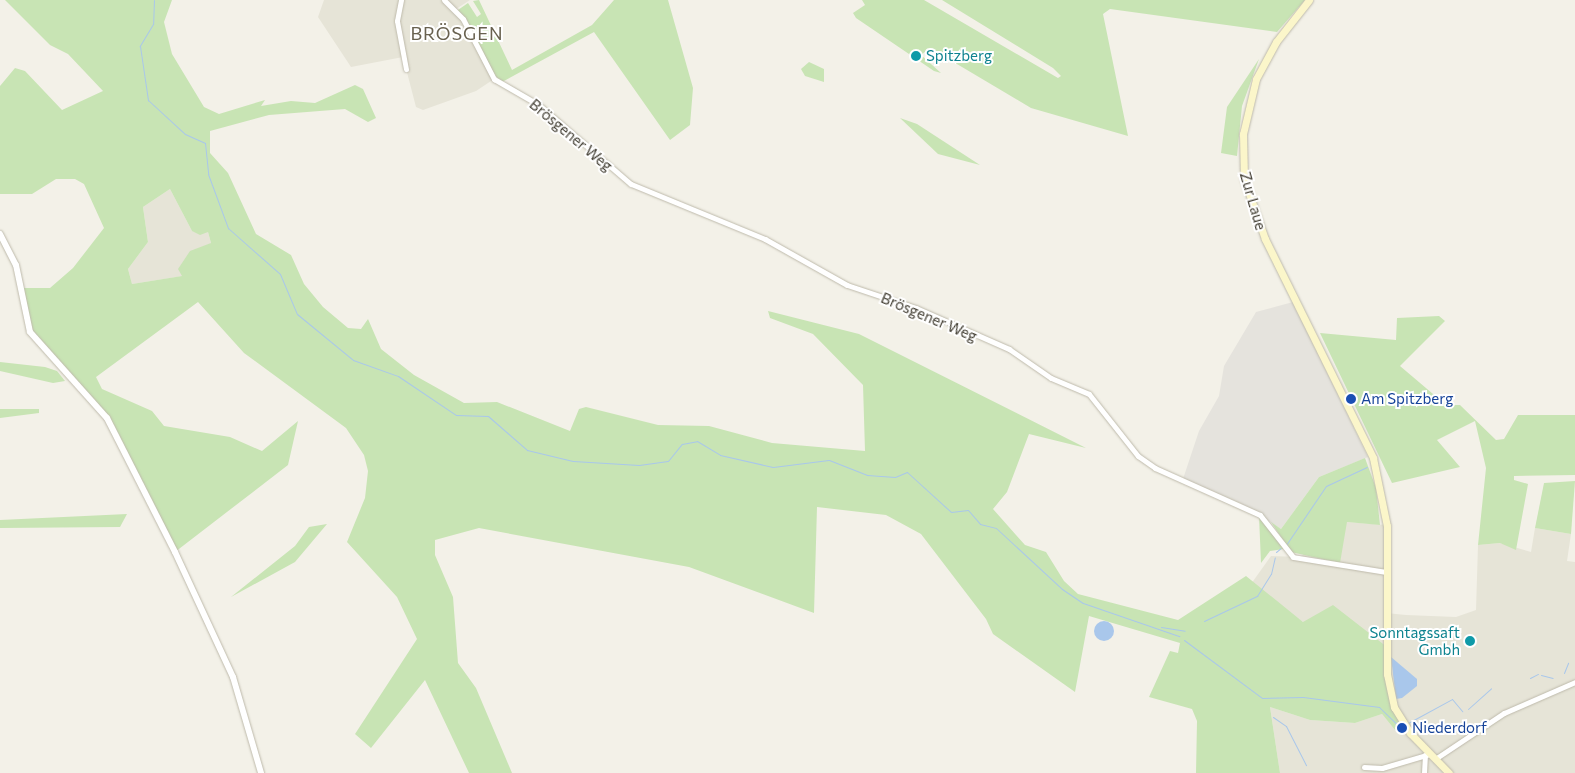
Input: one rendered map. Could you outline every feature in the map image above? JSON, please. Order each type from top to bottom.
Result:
[{"type":"main road","name":"Zur Laue","points":[[1309,0],[1276,42],[1256,79],[1246,110],[1242,159],[1253,212],[1373,458],[1385,504],[1387,674],[1394,707],[1410,733],[1430,756],[1449,773]]},
{"type":"street","points":[[401,0],[397,21],[406,69]]},
{"type":"street","name":"Brösgener Weg","points":[[444,0],[455,9],[494,79],[539,105],[631,184],[765,239],[847,284],[916,308],[1009,350],[1051,378],[1090,394],[1138,456],[1155,468],[1260,515],[1293,556],[1387,572]]},
{"type":"street","points":[[0,234],[16,265],[30,332],[106,418],[175,552],[233,677],[261,773]]},
{"type":"street","points":[[1364,767],[1382,770],[1430,756],[1504,713],[1575,682]]},
{"type":"street","points":[[1424,773],[1430,756]]},
{"type":"shaded area","points":[[324,0],[470,0],[456,9],[494,79],[476,91],[423,110],[416,107],[403,57],[351,67],[318,17]]},
{"type":"shaded area","points":[[170,189],[192,231],[208,232],[211,243],[183,276],[132,284],[128,269],[148,242],[143,207]]},
{"type":"shaded area","points":[[1293,302],[1368,457],[1319,477],[1281,529],[1240,503],[1183,479],[1199,431],[1219,396],[1224,366],[1256,312]]},
{"type":"shaded area","points":[[1347,522],[1385,525],[1386,613],[1406,615],[1456,617],[1476,610],[1478,545],[1500,543],[1531,552],[1535,528],[1571,534],[1567,561],[1575,562],[1575,773],[1280,773],[1270,707],[1310,720],[1355,723],[1382,714],[1395,730],[1406,727],[1303,622],[1251,584],[1271,556],[1300,557]]},
{"type":"green space","points":[[5,0],[172,0],[164,22],[172,54],[204,107],[219,114],[265,100],[261,106],[291,101],[315,103],[355,85],[363,89],[376,118],[368,122],[345,109],[269,115],[210,131],[210,153],[228,173],[256,234],[291,255],[304,284],[323,307],[348,328],[361,329],[368,319],[381,349],[414,375],[464,403],[497,402],[570,431],[579,409],[586,407],[658,425],[709,426],[772,443],[865,451],[863,385],[813,334],[770,318],[768,311],[859,334],[1086,448],[1029,434],[1007,492],[993,509],[1025,545],[1046,552],[1064,581],[1078,594],[1178,620],[1246,576],[1303,622],[1333,605],[1387,647],[1387,674],[1403,728],[1395,730],[1382,714],[1355,723],[1310,720],[1270,707],[1280,773],[1196,773],[1197,721],[1192,709],[1149,697],[1170,651],[1178,653],[1180,643],[1089,616],[1075,692],[993,634],[986,619],[921,534],[886,515],[817,507],[814,613],[689,567],[479,528],[435,540],[435,555],[453,597],[458,663],[476,688],[512,773],[469,773],[425,680],[371,748],[355,734],[417,639],[397,597],[347,542],[365,498],[368,471],[364,455],[346,428],[244,353],[198,302],[96,377],[102,389],[152,411],[164,426],[230,437],[262,451],[298,421],[288,465],[175,552],[107,418],[30,332],[21,288],[50,288],[73,268],[104,228],[84,184],[75,179],[56,179],[32,194],[0,194],[0,86],[15,68],[25,71],[62,110],[103,91],[68,54],[50,45]],"holes":[[[170,189],[192,231],[200,235],[208,232],[211,243],[190,251],[178,269],[182,276],[132,284],[128,269],[148,242],[143,207]]]},
{"type":"green space","points":[[479,0],[512,70],[592,25],[614,0],[668,0],[693,88],[690,125],[670,140],[594,32],[502,82],[493,74],[458,10],[468,3],[477,17],[481,14],[473,1]]},
{"type":"green space","points":[[862,0],[924,0],[1058,78],[1061,76],[1053,68],[942,0],[1305,0],[1277,32],[1110,9],[1103,14],[1128,136],[1031,108],[930,48],[921,55],[941,73],[934,71],[856,18],[853,13],[865,5]]},
{"type":"green space","points":[[1259,59],[1242,106],[1237,156],[1221,153],[1227,107]]},
{"type":"green space","points":[[809,62],[824,69],[824,82],[805,76],[801,69]]},
{"type":"green space","points":[[900,118],[917,124],[980,165],[938,154]]},
{"type":"green space","points":[[1439,316],[1445,321],[1400,366],[1446,405],[1460,405],[1496,440],[1504,439],[1518,415],[1575,415],[1575,475],[1514,476],[1514,480],[1528,484],[1516,550],[1500,543],[1478,545],[1486,468],[1475,421],[1437,440],[1460,467],[1392,483],[1320,333],[1396,340],[1397,318]]},
{"type":"green space","points":[[0,362],[45,367],[57,371],[65,381],[53,383],[0,371]]},
{"type":"green space","points":[[0,409],[39,409],[39,413],[0,418]]},
{"type":"green space","points":[[1365,458],[1376,488],[1380,525],[1347,522],[1340,563],[1291,552],[1271,522],[1281,529],[1319,477]]},
{"type":"green space","points":[[1575,481],[1571,534],[1535,528],[1544,483]]},
{"type":"green space","points":[[127,514],[120,527],[0,528],[0,520]]},
{"type":"green space","points":[[1259,516],[1284,549],[1270,551],[1261,563]]},
{"type":"green space","points":[[327,524],[295,562],[231,597],[295,546],[309,527]]},
{"type":"water","points":[[1104,621],[1111,624],[1114,631],[1111,638],[1104,641],[1097,638],[1094,631],[1097,624]]},
{"type":"water","points":[[1391,657],[1417,679],[1417,686],[1402,698],[1396,699]]},
{"type":"waterway","points":[[154,0],[153,24],[140,46],[148,100],[185,134],[205,143],[208,174],[228,228],[280,274],[297,314],[353,360],[398,376],[456,415],[488,416],[527,450],[573,461],[639,465],[668,461],[682,444],[697,441],[720,455],[773,467],[829,460],[867,475],[895,477],[907,472],[951,512],[968,510],[980,524],[996,528],[1062,589],[1083,603],[1179,636]]},
{"type":"waterway","points":[[1286,545],[1326,486],[1367,467]]},
{"type":"waterway","points":[[1276,552],[1281,548]]},
{"type":"waterway","points":[[1204,621],[1257,596],[1271,574],[1275,557]]},
{"type":"waterway","points":[[1161,627],[1185,631]]},
{"type":"waterway","points":[[1184,640],[1262,698],[1303,697],[1379,707],[1399,726]]},
{"type":"waterway","points":[[1564,673],[1568,663]]},
{"type":"waterway","points":[[1530,678],[1538,674]]},
{"type":"waterway","points":[[1541,675],[1553,678]]},
{"type":"waterway","points":[[1468,709],[1491,688]]},
{"type":"waterway","points":[[1408,723],[1452,699],[1462,711]]},
{"type":"waterway","points":[[1273,717],[1286,726],[1306,765]]},
{"type":"place","name":"Spitzberg","points":[[916,56]]},
{"type":"place","name":"Am Spitzberg","points":[[1351,399]]},
{"type":"place","name":"Sonntagssaft Gmbh","points":[[1470,641]]},
{"type":"place","name":"Niederdorf","points":[[1402,728]]},
{"type":"district","name":"BRÖSGEN","points":[[457,33]]}]
